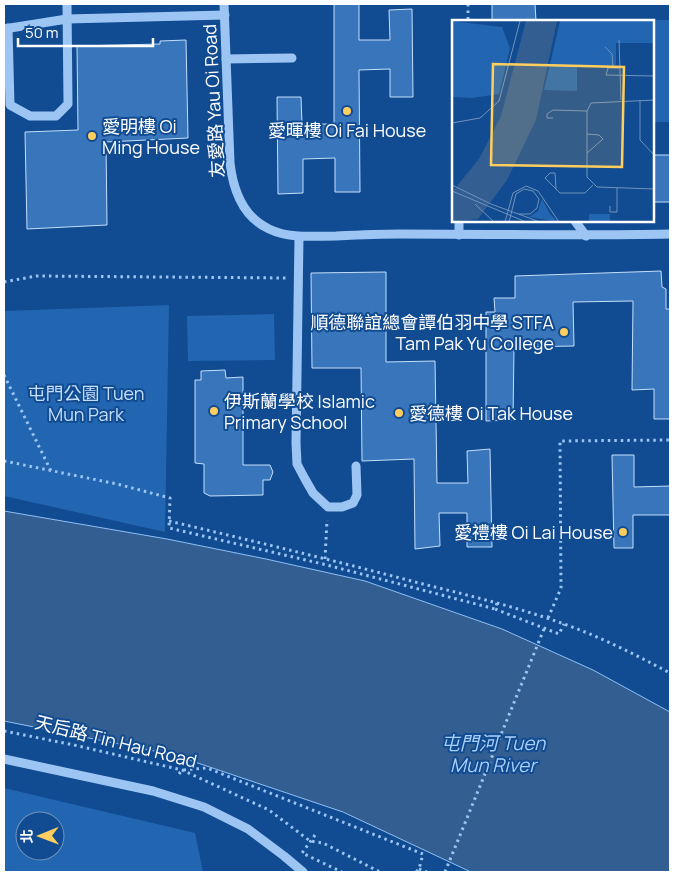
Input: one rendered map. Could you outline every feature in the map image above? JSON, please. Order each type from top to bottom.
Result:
[{"type":"street","points":[[67,4],[67,18],[68,104],[56,116],[30,116],[10,105],[6,71],[6,29],[67,18],[225,16]]},
{"type":"street","name":"友愛路 Yau Oi Road","points":[[224,4],[230,163],[236,194],[249,214],[266,228],[282,234],[299,237],[670,234]]},
{"type":"street","points":[[226,59],[292,58]]},
{"type":"street","points":[[459,222],[459,235]]},
{"type":"street","points":[[577,222],[586,236]]},
{"type":"street","points":[[299,237],[297,464],[314,493],[328,507],[353,503],[357,495],[356,466]]},
{"type":"street","points":[[4,759],[153,791],[204,807],[254,834],[302,872]]},
{"type":"path","points":[[468,4],[468,20]]},
{"type":"path","points":[[4,282],[36,276],[298,278]]},
{"type":"path","points":[[4,375],[51,471]]},
{"type":"path","points":[[548,618],[561,588],[560,441],[670,440]]},
{"type":"path","points":[[4,461],[117,484],[170,498],[169,528],[323,564],[495,609],[543,631],[559,634],[564,624]]},
{"type":"path","points":[[323,564],[328,507]]},
{"type":"path","points":[[169,521],[325,558],[495,602],[548,618],[624,650],[670,673]]},
{"type":"path","points":[[495,602],[495,609]]},
{"type":"path","points":[[445,872],[543,631]]},
{"type":"path","name":"天后路 Tin Hau Road","points":[[4,730],[74,744],[182,770],[269,810],[310,841],[323,843],[380,872]]},
{"type":"path","points":[[179,774],[182,770],[207,768],[423,854],[418,871],[425,872]]},
{"type":"path","points":[[315,835],[302,853],[342,872]]},
{"type":"green space","points":[[654,20],[670,20],[670,122],[654,122]]},
{"type":"green space","name":"屯門公園 Tuen Mun Park","points":[[169,305],[165,532],[4,496],[4,311]]},
{"type":"green space","points":[[274,314],[275,360],[188,361],[187,316]]},
{"type":"green space","points":[[4,788],[195,833],[203,872],[4,872]]},
{"type":"water","name":"屯門河 Tuen Mun River","points":[[4,511],[167,539],[365,581],[502,629],[593,670],[670,712],[670,872],[471,872],[343,812],[174,755],[4,721]]},
{"type":"building","name":"愛暉樓 Oi Fai House","points":[[334,4],[359,4],[359,40],[390,40],[389,10],[412,9],[413,97],[390,97],[390,69],[359,70],[360,192],[335,192],[335,158],[303,159],[303,193],[278,194],[277,97],[301,97],[302,124],[334,124]]},
{"type":"building","points":[[492,4],[535,4],[536,20],[492,20]]},
{"type":"building","name":"愛明樓 Oi Ming House","points":[[186,40],[188,138],[106,142],[107,225],[27,229],[25,132],[78,130],[77,46],[160,44],[160,41]]},
{"type":"building","points":[[654,155],[670,155],[670,202],[654,202]]},
{"type":"building","name":"順德聯誼總會譚伯羽中學 STFA Tam Pak Yu College","points":[[661,271],[662,287],[666,289],[666,309],[670,309],[670,419],[654,419],[654,389],[632,390],[633,301],[573,302],[574,346],[514,347],[513,420],[486,421],[486,312],[495,312],[494,298],[515,298],[515,276]]},
{"type":"building","name":"愛德樓 Oi Tak House","points":[[386,272],[386,362],[435,361],[437,483],[468,483],[467,451],[490,449],[492,547],[467,547],[467,513],[439,513],[440,546],[415,549],[414,459],[362,461],[361,368],[312,368],[311,273]]},
{"type":"building","points":[[225,370],[226,378],[243,377],[243,465],[270,465],[273,472],[270,480],[263,480],[263,495],[210,496],[204,493],[204,464],[195,463],[195,380],[201,380],[201,371]]},
{"type":"building","name":"愛禮樓 Oi Lai House","points":[[612,455],[634,455],[634,487],[670,486],[670,515],[633,515],[633,548],[614,548]]},
{"type":"place","name":"愛暉樓 Oi Fai House","points":[[347,111]]},
{"type":"place","name":"愛明樓 Oi Ming House","points":[[92,136]]},
{"type":"place","name":"順德聯誼總會譚伯羽中學 STFA Tam Pak Yu College","points":[[564,332]]},
{"type":"place","name":"伊斯蘭學校 Islamic Primary School","points":[[214,411]]},
{"type":"place","name":"愛德樓 Oi Tak House","points":[[399,413]]},
{"type":"place","name":"愛禮樓 Oi Lai House","points":[[623,532]]}]
